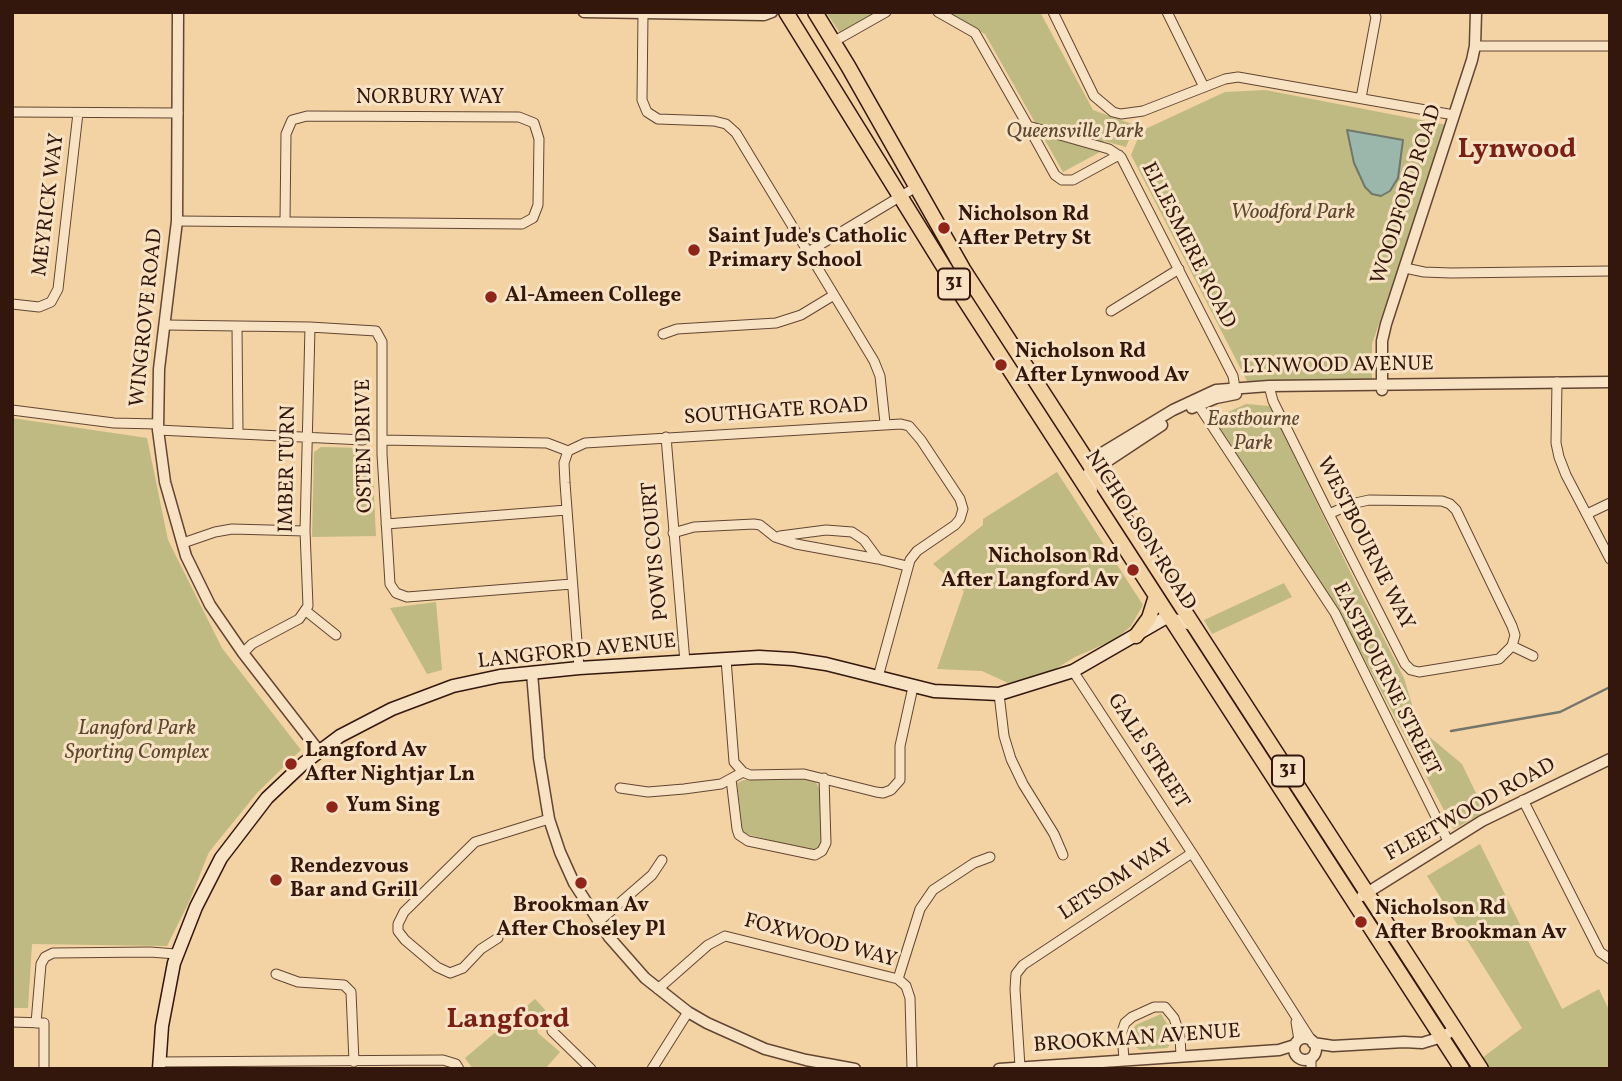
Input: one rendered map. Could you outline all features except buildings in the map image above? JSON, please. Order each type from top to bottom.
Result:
[{"type":"main road","name":"NICHOLSON ROAD","points":[[786,12],[900,196],[1171,619],[1360,897],[1446,1029],[1480,1069]]},
{"type":"main road","name":"NICHOLSON ROAD","points":[[815,12],[963,269],[1192,624],[1360,897]]},
{"type":"main road","points":[[1173,594],[1174,613],[1171,619],[1192,624]]},
{"type":"main road","points":[[1136,636],[1149,618],[1156,596]]},
{"type":"main road","name":"LANGFORD AVENUE","points":[[159,1065],[162,1026],[175,959],[196,907],[221,858],[288,776],[319,751],[378,715],[438,691],[500,676],[726,659],[793,659],[913,687],[958,694],[1025,692],[1040,689],[1075,673],[1163,628],[1170,624],[1171,619],[1165,618],[1075,673]]},
{"type":"main road","name":"NICHOLSON ROAD","points":[[1446,1029],[1462,1069]]},
{"type":"street","name":"WINGROVE ROAD","points":[[178,12],[177,221],[159,369],[158,427],[165,482],[186,556],[210,605],[243,653],[319,751]]},
{"type":"street","points":[[584,12],[772,12]]},
{"type":"street","points":[[833,42],[886,12]]},
{"type":"street","name":"ELLESMERE ROAD","points":[[938,12],[975,33],[1055,175],[1062,180],[1073,180],[1119,155]]},
{"type":"street","points":[[1053,12],[1094,96],[1113,112],[1121,114],[1143,111],[1225,79],[1238,77],[1454,115]]},
{"type":"street","points":[[1167,12],[1204,87]]},
{"type":"street","points":[[1361,98],[1376,17],[1374,12]]},
{"type":"street","name":"WOODFORD ROAD","points":[[1382,388],[1382,341],[1475,46],[1475,12]]},
{"type":"street","points":[[643,13],[642,100],[647,112],[658,119],[714,121],[726,124],[736,133],[874,361],[880,376],[885,423]]},
{"type":"street","points":[[1475,46],[1610,46]]},
{"type":"street","name":"MEYRICK WAY","points":[[12,112],[178,113]]},
{"type":"street","name":"MEYRICK WAY","points":[[12,304],[39,307],[51,302],[58,289],[78,113]]},
{"type":"street","name":"NORBURY WAY","points":[[177,221],[522,223],[533,218],[538,205],[539,139],[534,123],[519,117],[307,116],[292,120],[286,134],[285,221]]},
{"type":"street","name":"ELLESMERE ROAD","points":[[1028,126],[1110,149],[1127,164],[1233,376],[1235,391]]},
{"type":"street","points":[[808,252],[916,187]]},
{"type":"street","points":[[1405,268],[1451,273],[1610,271]]},
{"type":"street","points":[[1111,311],[1179,269]]},
{"type":"street","points":[[663,334],[677,329],[776,323],[801,315],[834,295]]},
{"type":"street","name":"OSTEN DRIVE","points":[[166,325],[310,327],[376,331],[382,342],[382,440],[390,584],[396,593],[407,597],[572,584]]},
{"type":"street","points":[[237,326],[239,433]]},
{"type":"street","name":"IMBER TURN","points":[[306,611],[305,531],[310,327]]},
{"type":"street","name":"LYNWOOD AVENUE","points":[[1091,467],[1097,456],[1216,390],[1610,382]]},
{"type":"street","points":[[1557,385],[1556,443],[1559,457],[1610,559]]},
{"type":"street","name":"LYNWOOD AVENUE","points":[[1557,385],[1610,388]]},
{"type":"street","name":"WESTBOURNE WAY","points":[[1270,389],[1329,514],[1405,664],[1411,670],[1419,672],[1499,659],[1512,646]]},
{"type":"street","name":"EASTBOURNE STREET","points":[[1196,401],[1335,613],[1448,841]]},
{"type":"street","points":[[12,410],[158,427],[363,440]]},
{"type":"street","name":"SOUTHGATE ROAD","points":[[568,451],[585,443],[666,437],[885,423],[909,426],[960,499],[963,509],[955,525],[917,551],[907,566]]},
{"type":"street","name":"POWIS COURT","points":[[666,437],[685,662]]},
{"type":"street","points":[[382,440],[547,443],[568,451],[564,463],[579,668]]},
{"type":"street","points":[[1071,464],[1091,467],[1088,474],[1096,502]]},
{"type":"street","points":[[1329,514],[1351,504],[1369,500],[1442,501],[1450,504],[1456,510],[1512,626],[1515,635],[1512,646],[1533,656]]},
{"type":"street","points":[[1587,514],[1610,503]]},
{"type":"street","points":[[386,524],[567,510]]},
{"type":"street","points":[[673,533],[694,527],[754,524],[760,525],[775,537],[796,544],[907,566],[878,677]]},
{"type":"street","points":[[183,543],[232,529],[305,531]]},
{"type":"street","points":[[775,537],[826,530],[852,532],[864,540],[878,559]]},
{"type":"street","points":[[243,653],[252,644],[299,619],[306,611],[336,635]]},
{"type":"street","points":[[726,659],[734,762],[750,775],[804,774],[883,793],[897,786],[901,774],[900,746],[913,687]]},
{"type":"street","points":[[532,673],[539,758],[549,819],[574,883],[618,949],[659,989],[688,1012],[723,1032],[765,1049],[855,1069]]},
{"type":"street","name":"GALE STREET","points":[[1075,673],[1192,853]]},
{"type":"street","points":[[1004,693],[1004,736],[1011,759],[1063,855]]},
{"type":"street","name":"FLEETWOOD ROAD","points":[[1360,897],[1448,841],[1523,800],[1610,759]]},
{"type":"street","points":[[620,788],[648,792],[721,784],[743,772]]},
{"type":"street","points":[[732,779],[737,829],[740,835],[748,841],[815,855],[822,851],[826,843],[824,778]]},
{"type":"street","points":[[1523,800],[1600,952],[1610,959]]},
{"type":"street","points":[[498,938],[481,949],[463,968],[450,973],[437,967],[405,940],[398,931],[398,924],[404,912],[475,842],[549,819]]},
{"type":"street","name":"LETSOM WAY","points":[[1020,1068],[1015,989],[1016,974],[1023,965],[1192,853],[1296,1016],[1306,1053]]},
{"type":"street","points":[[898,979],[920,909],[933,890],[974,863],[990,857]]},
{"type":"street","points":[[598,922],[652,875],[662,860]]},
{"type":"street","name":"FOXWOOD WAY","points":[[659,989],[708,946],[725,936],[898,979],[906,986],[910,998],[912,1069]]},
{"type":"street","points":[[36,1023],[41,964],[53,953],[142,952],[175,959]]},
{"type":"street","points":[[276,974],[298,982],[344,985],[351,992],[354,1062]]},
{"type":"street","points":[[1124,1060],[1122,1032],[1125,1023],[1154,1007],[1165,1007],[1174,1018],[1180,1036],[1181,1056]]},
{"type":"street","points":[[652,1069],[688,1012]]},
{"type":"street","points":[[12,1022],[44,1023],[44,1069]]},
{"type":"street","name":"BROOKMAN AVENUE","points":[[999,1069],[1279,1050],[1306,1053],[1333,1046],[1422,1043],[1446,1029]]},
{"type":"street","points":[[552,1031],[591,1069]]},
{"type":"street","points":[[159,1065],[274,1066],[443,1060],[456,1064],[459,1069]]},
{"type":"green space","points":[[826,12],[881,12],[840,33]]},
{"type":"green space","name":"Queensville Park","points":[[945,12],[1040,12],[1093,110],[1135,125],[1126,147],[1104,141],[1100,152],[1063,172],[985,34]]},
{"type":"green space","name":"Woodford Park","points":[[1265,90],[1447,125],[1372,344],[1372,382],[1248,383],[1131,155],[1141,131],[1225,92]]},
{"type":"green space","name":"Eastbourne Park","points":[[1246,404],[1270,406],[1404,678],[1419,728],[1462,764],[1485,812],[1454,829],[1358,647],[1322,587],[1210,420]]},
{"type":"green space","name":"Langford Park Sporting Complex","points":[[12,418],[147,438],[168,540],[222,648],[301,750],[257,793],[209,852],[189,902],[167,946],[32,944],[28,1008],[12,1008]]},
{"type":"green space","points":[[321,447],[365,448],[372,455],[376,536],[312,537],[314,452]]},
{"type":"green space","points":[[1057,472],[1143,605],[1131,626],[1116,639],[1075,657],[1050,672],[1008,683],[982,671],[937,669],[964,591],[933,564],[983,525],[983,519]]},
{"type":"green space","points":[[1284,583],[1292,597],[1212,634],[1204,620]]},
{"type":"green space","points":[[436,602],[442,670],[427,674],[390,608]]},
{"type":"green space","points":[[800,778],[815,781],[820,790],[823,845],[817,853],[743,833],[737,783],[744,780]]},
{"type":"green space","points":[[1480,844],[1562,1009],[1599,989],[1610,1012],[1610,1069],[1489,1069],[1482,1058],[1522,1028],[1427,876]]},
{"type":"green space","points":[[535,999],[547,1012],[535,1022],[538,1033],[560,1052],[545,1069],[473,1069],[465,1058]]},
{"type":"green space","points":[[1161,1014],[1169,1027],[1172,1043],[1167,1048],[1140,1050],[1132,1044],[1131,1031],[1136,1025]]},
{"type":"shaded area","points":[[1347,130],[1403,140],[1398,178],[1390,191],[1381,196],[1372,194],[1365,187],[1354,163]]},
{"type":"waterway","points":[[1451,731],[1560,712],[1610,687]]},
{"type":"place","name":"Nicholson Rd After Petry St","points":[[944,228]]},
{"type":"place","name":"Saint Jude's Catholic Primary School","points":[[694,250]]},
{"type":"place","name":"Al-Ameen College","points":[[491,297]]},
{"type":"place","name":"Nicholson Rd After Lynwood Av","points":[[1001,365]]},
{"type":"place","name":"Nicholson Rd After Langford Av","points":[[1133,570]]},
{"type":"place","name":"Langford Av After Nightjar Ln","points":[[291,764]]},
{"type":"place","name":"Yum Sing","points":[[332,807]]},
{"type":"place","name":"Rendezvous Bar and Grill","points":[[276,880]]},
{"type":"place","name":"Brookman Av After Choseley Pl","points":[[581,883]]},
{"type":"place","name":"Nicholson Rd After Brookman Av","points":[[1361,922]]},
{"type":"district","name":"Lynwood","points":[[1517,152]]},
{"type":"district","name":"Langford","points":[[508,1022]]}]
